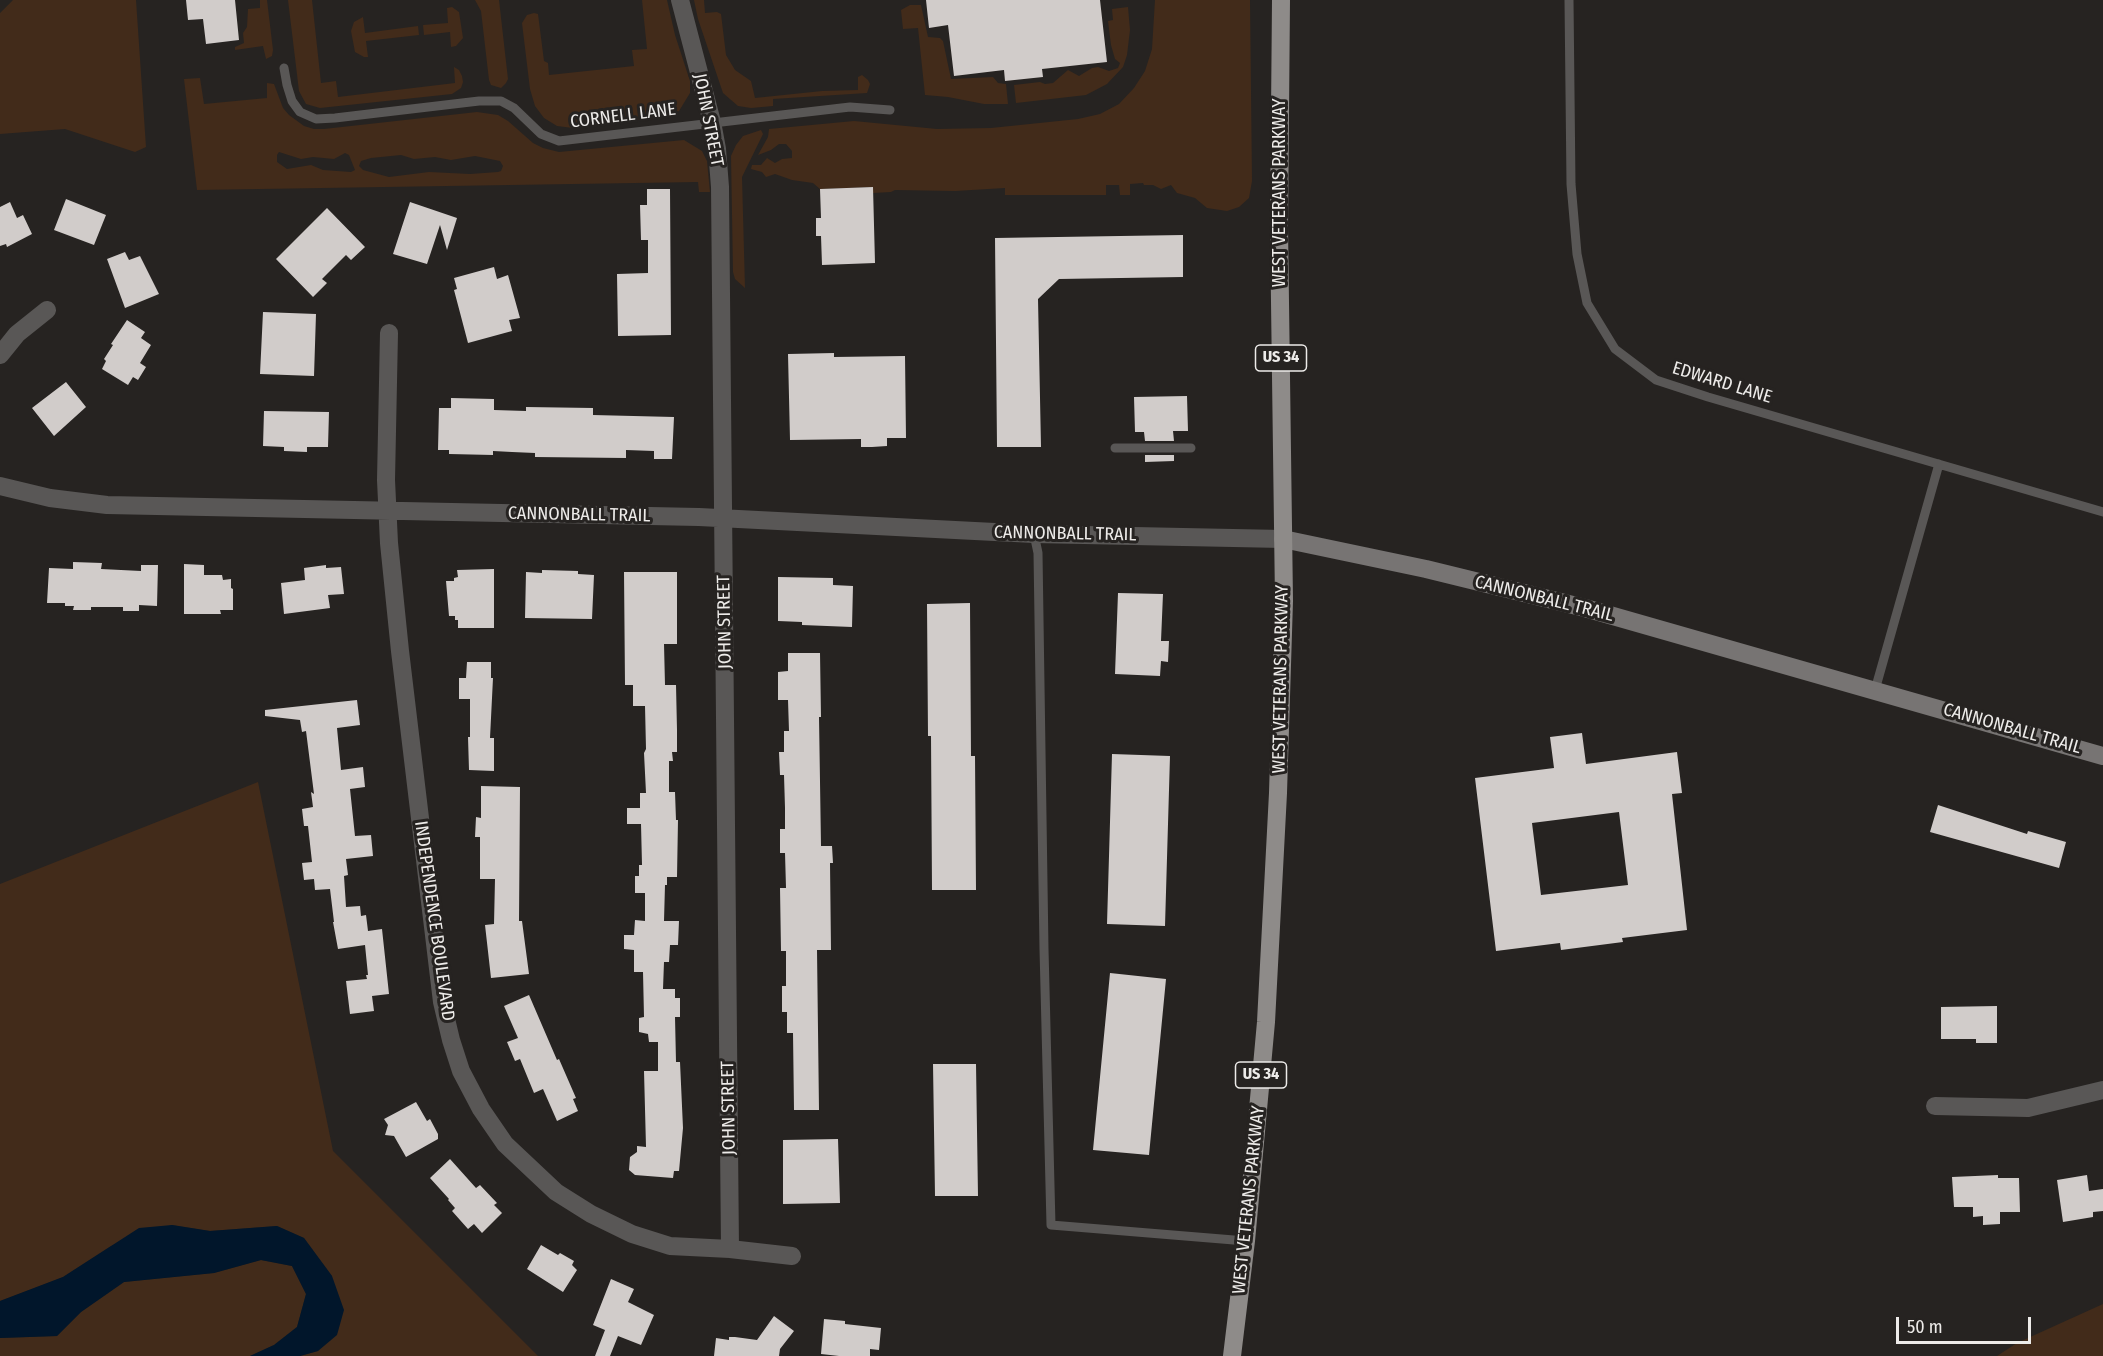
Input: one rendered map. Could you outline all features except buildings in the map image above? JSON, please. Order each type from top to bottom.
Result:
[{"type":"main road","name":"WEST VETERANS PARKWAY","points":[[1232,1356],[1246,1241],[1266,1022],[1276,856],[1284,601],[1279,227],[1281,0]]},
{"type":"main road","name":"CANNONBALL TRAIL","points":[[1282,538],[1426,569],[1585,608],[2103,756]]},
{"type":"street","name":"JOHN STREET","points":[[680,0],[712,122],[720,187],[730,1249]]},
{"type":"street","points":[[0,355],[17,334],[47,310]]},
{"type":"street","name":"INDEPENDENCE BOULEVARD","points":[[389,333],[387,511],[400,651],[442,1002],[461,1071],[481,1109],[505,1144],[556,1192],[591,1214],[632,1234],[670,1246],[730,1249],[792,1256]]},
{"type":"street","name":"CANNONBALL TRAIL","points":[[0,486],[50,498],[107,504],[724,519],[1034,534],[1282,538]]},
{"type":"street","points":[[1935,1106],[2028,1108],[2103,1090]]},
{"type":"lane","name":"EDWARD LANE","points":[[1569,0],[1571,184],[1577,254],[1587,303],[1615,349],[1656,380],[2103,512]]},
{"type":"lane","name":"CORNELL LANE","points":[[284,68],[291,101],[300,112],[316,119],[479,101],[501,101],[514,108],[541,134],[559,141],[850,107],[890,110]]},
{"type":"lane","points":[[1115,448],[1191,448]]},
{"type":"lane","points":[[1875,690],[1939,464]]},
{"type":"lane","points":[[1034,534],[1038,554],[1051,1225],[1246,1241]]},
{"type":"shaded area","points":[[13,0],[136,0],[146,147],[135,152],[65,129],[0,134],[0,13]]},
{"type":"shaded area","points":[[260,0],[267,0],[273,50],[272,56],[266,59],[263,46],[235,50],[235,47],[244,43],[243,33],[247,27],[248,9],[260,8]]},
{"type":"shaded area","points":[[288,0],[312,0],[321,83],[336,81],[338,97],[455,83],[454,67],[462,76],[461,88],[452,94],[320,108],[306,104],[299,91]]},
{"type":"shaded area","points":[[475,0],[499,0],[508,79],[501,88],[491,85],[489,80],[481,11]]},
{"type":"shaded area","points":[[642,0],[667,0],[675,35],[690,81],[690,93],[679,111],[669,116],[573,128],[557,126],[544,118],[535,106],[530,89],[522,23],[527,15],[538,14],[544,61],[548,63],[549,75],[634,66],[632,50],[647,49]]},
{"type":"shaded area","points":[[694,0],[704,0],[705,13],[721,14],[726,55],[735,70],[751,81],[755,98],[858,90],[858,77],[862,75],[870,84],[867,93],[773,99],[773,106],[751,108],[738,106],[723,93],[698,19]]},
{"type":"shaded area","points":[[1155,0],[1250,0],[1252,181],[1249,198],[1239,207],[1227,211],[1207,208],[1195,198],[1177,193],[1171,185],[1161,189],[1143,183],[1130,184],[1130,195],[1120,195],[1119,185],[1106,185],[1106,195],[1005,195],[1005,188],[955,191],[895,190],[873,193],[873,187],[820,189],[813,183],[792,180],[775,174],[766,177],[762,172],[751,169],[752,165],[761,165],[767,158],[775,163],[782,159],[792,158],[792,151],[786,144],[779,144],[758,155],[768,137],[769,129],[854,121],[937,129],[991,128],[1078,119],[1100,114],[1119,104],[1134,88],[1145,71],[1152,49]]},
{"type":"shaded area","points":[[910,5],[921,5],[928,37],[940,38],[943,41],[951,79],[993,77],[998,83],[1006,84],[1008,104],[984,104],[925,95],[918,28],[903,29],[901,10]]},
{"type":"shaded area","points":[[452,7],[459,12],[463,38],[456,46],[451,47],[450,32],[424,35],[423,25],[448,23],[447,8]]},
{"type":"shaded area","points":[[1128,7],[1130,30],[1127,55],[1123,67],[1107,84],[1086,95],[1016,103],[1014,85],[1053,83],[1068,70],[1079,76],[1092,68],[1098,67],[1109,71],[1118,68],[1120,63],[1115,59],[1111,45],[1108,21],[1113,20],[1112,9]]},
{"type":"shaded area","points":[[363,17],[365,33],[418,26],[419,35],[366,41],[368,57],[364,57],[355,52],[351,31],[354,22]]},
{"type":"shaded area","points":[[200,78],[204,104],[267,98],[267,83],[274,84],[283,108],[289,115],[304,126],[314,129],[477,112],[498,115],[533,143],[559,152],[684,140],[702,151],[707,161],[710,192],[699,192],[698,182],[197,190],[184,79]],"holes":[[[279,152],[301,159],[313,157],[334,159],[345,153],[349,155],[355,170],[351,172],[323,170],[311,165],[287,169],[277,162]],[[401,155],[414,159],[435,157],[451,160],[475,156],[500,161],[503,166],[498,172],[470,174],[429,172],[389,177],[363,170],[359,166],[361,161],[371,158]]]},
{"type":"shaded area","points":[[761,130],[763,134],[742,177],[745,288],[735,279],[733,272],[731,156],[743,136]]},
{"type":"shaded area","points":[[258,782],[333,1151],[538,1356],[300,1356],[318,1351],[332,1276],[304,1238],[277,1226],[210,1231],[172,1225],[111,1246],[63,1277],[0,1301],[0,884]]},
{"type":"shaded area","points":[[261,1260],[292,1266],[306,1294],[297,1327],[274,1345],[250,1356],[0,1356],[0,1338],[57,1336],[81,1312],[124,1282],[214,1273]]},
{"type":"shaded area","points":[[2103,1304],[2103,1356],[1997,1356],[2017,1343]]},
{"type":"water","points":[[172,1225],[210,1231],[277,1226],[304,1238],[332,1276],[344,1310],[337,1335],[318,1351],[300,1356],[250,1356],[274,1345],[297,1327],[306,1294],[292,1266],[261,1260],[214,1273],[124,1282],[81,1312],[57,1336],[0,1338],[0,1301],[63,1277],[139,1228]]}]
